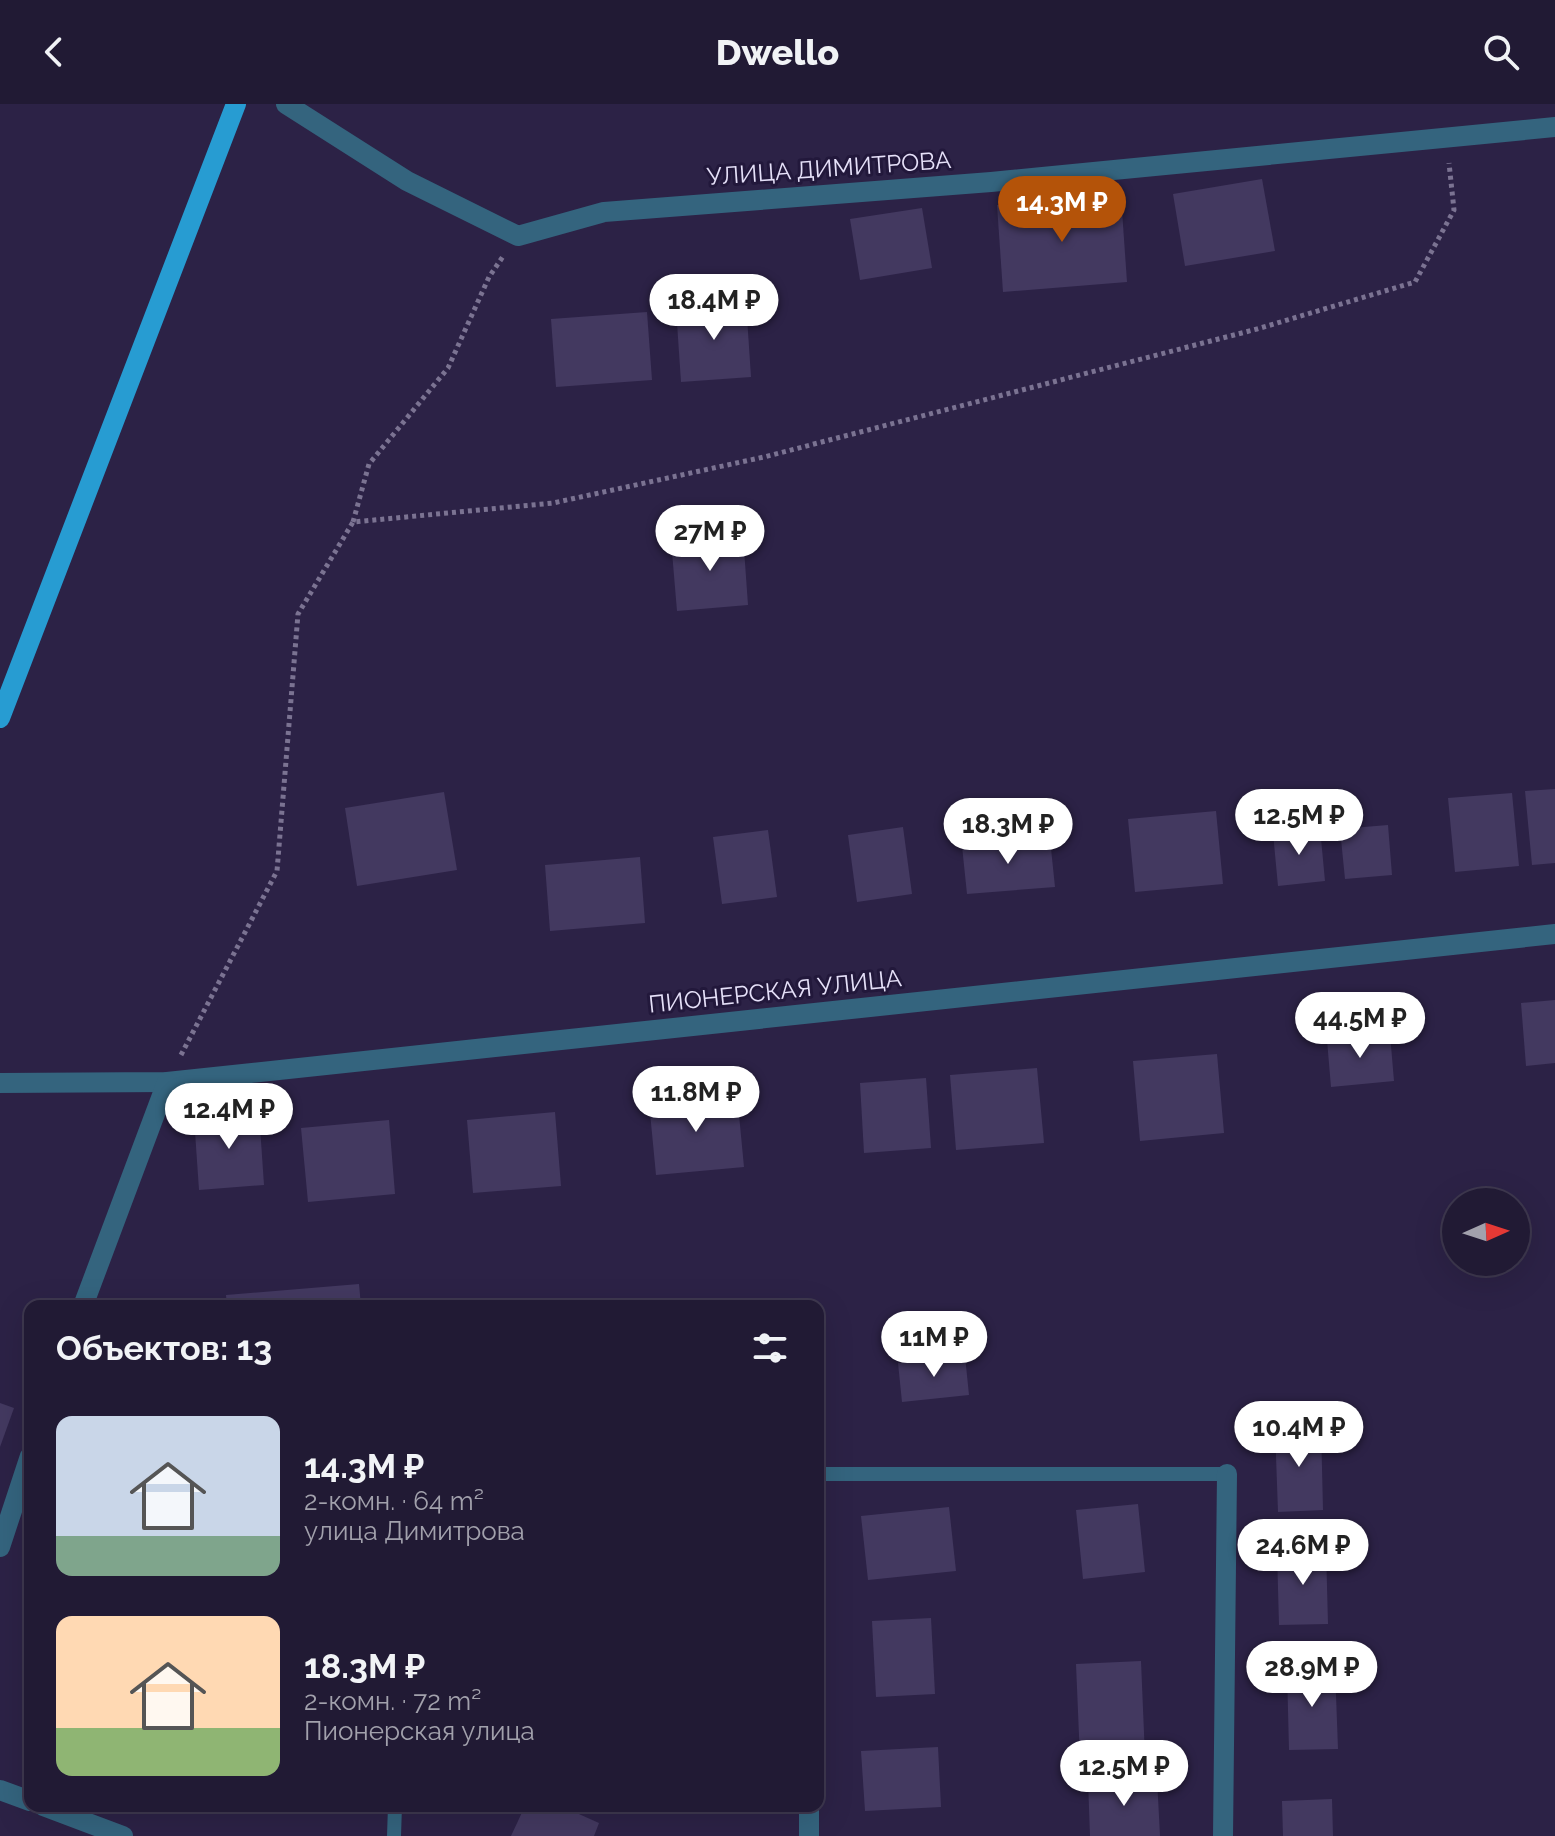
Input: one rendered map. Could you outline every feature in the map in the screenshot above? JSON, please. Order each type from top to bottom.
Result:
[{"type":"main road","points":[[0,718],[236,104]]},
{"type":"street","points":[[286,104],[407,181],[518,236]]},
{"type":"street","name":"УЛИЦА ДИМИТРОВА","points":[[518,236],[604,212],[991,182],[1555,127]]},
{"type":"street","name":"ПИОНЕРСКАЯ УЛИЦА","points":[[0,1083],[167,1082],[1555,934]]},
{"type":"street","points":[[85,1300],[167,1082]]},
{"type":"street","points":[[0,1547],[24,1474]]},
{"type":"street","points":[[1223,1836],[1227,1474]]},
{"type":"street","points":[[0,1790],[24,1799]]},
{"type":"street","points":[[59,1812],[123,1836]]},
{"type":"street","points":[[809,1812],[809,1836]]},
{"type":"lane","points":[[824,1474],[1227,1474]]},
{"type":"lane","points":[[394,1836],[395,1812]]},
{"type":"path","points":[[353,522],[553,503],[749,460],[1257,329],[1415,282],[1454,210],[1446,138]]},
{"type":"path","points":[[167,1082],[277,871],[298,614],[353,522],[369,464],[448,368],[489,277],[518,236]]},
{"type":"building","points":[[1262,179],[1275,251],[1185,266],[1173,194]]},
{"type":"building","points":[[1121,196],[1127,282],[1003,292],[997,205]]},
{"type":"building","points":[[922,208],[932,268],[860,280],[850,219]]},
{"type":"building","points":[[746,302],[751,377],[681,382],[676,308]]},
{"type":"building","points":[[647,312],[652,380],[556,387],[551,319]]},
{"type":"building","points":[[743,535],[748,605],[677,611],[671,540]]},
{"type":"building","points":[[1555,789],[1555,863],[1532,865],[1525,791]]},
{"type":"building","points":[[444,792],[457,870],[357,886],[345,808]]},
{"type":"building","points":[[1512,793],[1519,866],[1455,872],[1448,798]]},
{"type":"building","points":[[1216,811],[1223,884],[1135,892],[1128,819]]},
{"type":"building","points":[[1388,825],[1392,875],[1345,879],[1340,829]]},
{"type":"building","points":[[903,827],[912,894],[857,902],[848,835]]},
{"type":"building","points":[[1320,828],[1325,881],[1278,886],[1273,833]]},
{"type":"building","points":[[768,830],[777,897],[722,904],[713,837]]},
{"type":"building","points":[[1050,839],[1055,887],[967,894],[962,846]]},
{"type":"building","points":[[640,857],[645,923],[550,931],[545,865]]},
{"type":"building","points":[[1555,1000],[1555,1063],[1526,1066],[1521,1003]]},
{"type":"building","points":[[1390,1034],[1394,1081],[1331,1087],[1327,1040]]},
{"type":"building","points":[[1217,1054],[1224,1133],[1140,1141],[1133,1061]]},
{"type":"building","points":[[1037,1068],[1044,1143],[956,1150],[950,1075]]},
{"type":"building","points":[[926,1078],[931,1148],[864,1153],[860,1083]]},
{"type":"building","points":[[737,1094],[744,1167],[656,1175],[649,1102]]},
{"type":"building","points":[[259,1112],[264,1185],[199,1190],[194,1117]]},
{"type":"building","points":[[555,1112],[561,1186],[473,1193],[467,1120]]},
{"type":"building","points":[[389,1120],[395,1194],[308,1202],[301,1128]]},
{"type":"building","points":[[359,1284],[360,1300],[226,1300],[226,1295]]},
{"type":"building","points":[[965,1356],[969,1395],[902,1402],[898,1363]]},
{"type":"building","points":[[0,1403],[14,1408],[0,1447]]},
{"type":"building","points":[[1321,1426],[1323,1510],[1278,1512],[1275,1428]]},
{"type":"building","points":[[1138,1504],[1145,1572],[1083,1579],[1076,1510]]},
{"type":"building","points":[[949,1507],[956,1571],[868,1580],[861,1516]]},
{"type":"building","points":[[1326,1549],[1328,1624],[1279,1625],[1277,1551]]},
{"type":"building","points":[[931,1618],[935,1694],[876,1697],[872,1621]]},
{"type":"building","points":[[1141,1661],[1145,1757],[1080,1759],[1076,1664]]},
{"type":"building","points":[[1335,1668],[1338,1749],[1289,1750],[1287,1670]]},
{"type":"building","points":[[938,1747],[941,1807],[865,1811],[861,1751]]},
{"type":"building","points":[[1157,1778],[1160,1836],[1090,1836],[1088,1780]]},
{"type":"building","points":[[1332,1799],[1333,1836],[1283,1836],[1282,1801]]},
{"type":"building","points":[[522,1812],[574,1812],[599,1823],[594,1836],[511,1836]]}]
